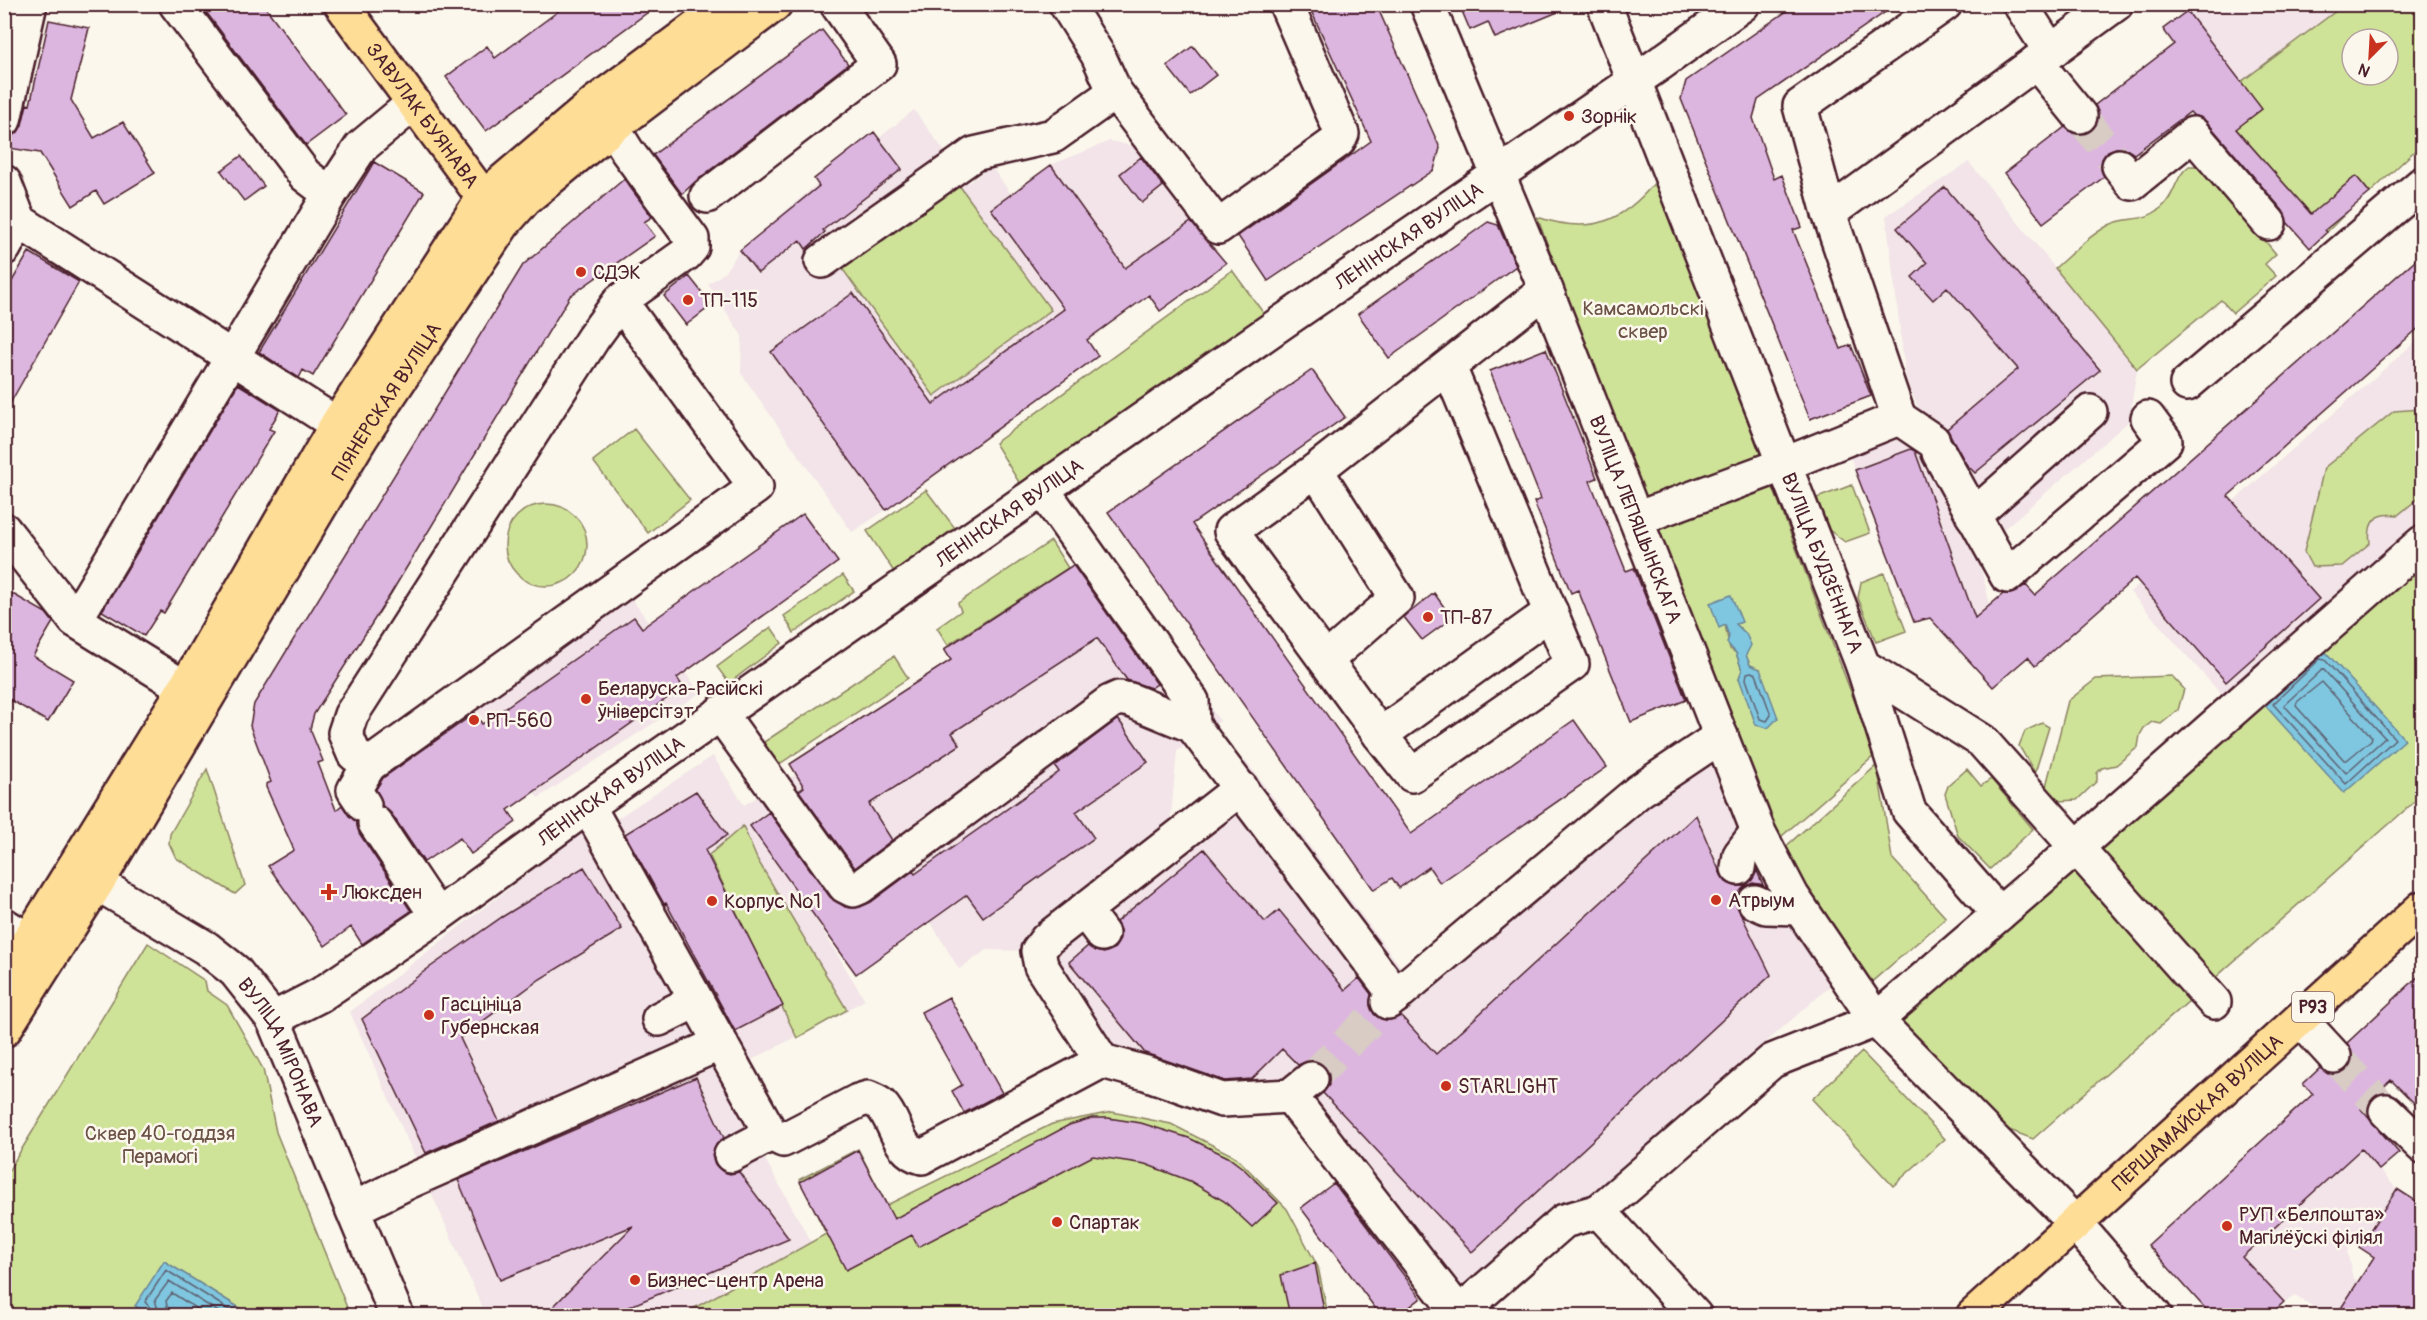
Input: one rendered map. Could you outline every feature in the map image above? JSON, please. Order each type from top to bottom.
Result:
[{"type":"main road","name":"ЗАВУЛАК БУЯНАВА","points":[[342,4],[503,224]]},
{"type":"main road","name":"ПІЯНЕРСКАЯ ВУЛІЦА","points":[[85,876],[185,688],[348,432],[503,224],[525,199],[603,115],[728,4]]},
{"type":"main road","name":"ПІЯНЕРСКАЯ ВУЛІЦА","points":[[85,876],[348,432],[483,198],[603,115],[775,4]]},
{"type":"main road","points":[[4,980],[28,940],[85,876]]},
{"type":"main road","name":"ПЕРШАМАЙСКАЯ ВУЛІЦА","points":[[1973,1316],[2422,908]]},
{"type":"main road","points":[[4,1030],[28,940]]},
{"type":"street","points":[[4,120],[30,4]]},
{"type":"street","points":[[176,4],[305,175],[330,194]]},
{"type":"street","points":[[707,195],[879,64],[837,4]]},
{"type":"street","points":[[1066,4],[1098,55],[1115,92],[1218,227],[1338,141],[1342,134],[1286,4]]},
{"type":"street","name":"ВУЛІЦА ЛЕПЯШЫНСКАГА","points":[[1427,4],[1546,290],[1758,831],[1800,908],[1876,1020],[2076,1224],[2155,1316]]},
{"type":"street","name":"ВУЛІЦА БУДЗЁННАГА","points":[[1604,4],[1863,666],[1982,741],[2214,1002]]},
{"type":"street","name":"ЛЕНІНСКАЯ ВУЛІЦА","points":[[273,1018],[320,995],[437,916],[720,713],[1743,4]]},
{"type":"street","points":[[1946,4],[1800,106],[1829,213],[1899,418],[1936,447],[2007,576],[2165,441],[2148,418]]},
{"type":"street","points":[[2020,4],[2044,57],[2080,116]]},
{"type":"street","points":[[1829,213],[2116,4]]},
{"type":"street","points":[[822,261],[974,154],[1053,136],[1115,92]]},
{"type":"street","points":[[75,620],[330,194],[361,147],[414,103]]},
{"type":"street","points":[[369,765],[354,754],[345,733],[351,715],[593,338],[620,301],[686,254],[692,247],[692,239],[603,115]]},
{"type":"street","points":[[2119,166],[2132,183],[2193,134],[2269,223]]},
{"type":"street","points":[[4,182],[12,235],[232,357],[348,432]]},
{"type":"street","points":[[2187,384],[2422,184]]},
{"type":"street","points":[[1449,367],[1572,664],[1412,775],[1230,531],[1316,470],[1546,290]]},
{"type":"street","points":[[437,916],[354,790],[369,765],[756,487],[620,301]]},
{"type":"street","points":[[1973,516],[2090,412]]},
{"type":"street","points":[[1636,519],[1785,464],[1899,418]]},
{"type":"street","points":[[1316,470],[1397,598],[1326,660]]},
{"type":"street","points":[[1042,489],[1192,701],[1193,726]]},
{"type":"street","points":[[4,530],[75,620],[185,688]]},
{"type":"street","points":[[1241,788],[1159,869],[1093,922],[1047,939],[1038,951],[1041,966],[1102,1061],[1146,1073],[1222,1100],[1300,1088],[1458,1314],[1564,1221],[1599,1211],[1772,1061],[1876,1020],[2077,848],[2422,543]]},
{"type":"street","points":[[1380,735],[1551,612]]},
{"type":"street","points":[[1863,666],[1909,811],[1999,914]]},
{"type":"street","points":[[720,713],[845,886],[853,890],[1110,702],[1119,698],[1130,700],[1193,726],[1241,788],[1392,999],[1639,791],[1721,736]]},
{"type":"street","points":[[588,806],[771,1134],[783,1140],[868,1098],[881,1105],[905,1147],[912,1154],[922,1157],[1102,1061]]},
{"type":"street","points":[[1738,868],[1740,855],[1758,831]]},
{"type":"street","name":"ВУЛІЦА МІРОНАВА","points":[[85,876],[206,948],[235,972],[273,1018],[397,1316]]},
{"type":"street","points":[[1755,902],[1766,907],[1800,908]]},
{"type":"street","points":[[659,1019],[695,1001]]},
{"type":"street","points":[[2300,1019],[2334,1056]]},
{"type":"street","points":[[354,1209],[408,1182],[721,1043]]},
{"type":"street","points":[[2386,1111],[2422,1146]]},
{"type":"street","points":[[731,1155],[771,1134]]},
{"type":"street","points":[[1599,1211],[1695,1316]]},
{"type":"shaded area","points":[[2195,5],[2422,5],[2422,144],[2327,232],[2236,129],[2163,29]]},
{"type":"shaded area","points":[[914,110],[968,183],[991,166],[1011,194],[1051,165],[1110,141],[1133,146],[1144,153],[1226,263],[1160,311],[1148,295],[1087,340],[1098,356],[886,510],[852,532],[741,373],[742,336],[708,284],[724,273],[740,250],[817,184],[814,179],[874,132],[879,138]]},
{"type":"shaded area","points":[[1969,162],[2137,369],[2129,421],[1977,552],[1990,605],[1994,610],[1955,645],[1930,618],[1914,622],[1844,440],[1919,410],[1906,378],[1886,216]]},
{"type":"shaded area","points":[[2422,336],[2422,534],[2229,703],[2130,592]]},
{"type":"shaded area","points":[[1103,560],[1220,721],[1177,751],[1170,826],[1246,761],[1409,978],[1721,736],[1758,831],[1855,964],[1472,1300],[1296,1101],[1102,1061],[1038,951],[987,950],[959,969],[930,921],[856,974],[810,910],[865,1000],[746,1063],[610,823],[713,756],[744,805],[795,775],[790,764],[923,678],[960,673],[944,649],[1077,562]]},
{"type":"shaded area","name":"Беларуска-Расійскі ўніверсітэт","points":[[626,591],[700,693],[538,798],[473,704]]},
{"type":"shaded area","points":[[583,831],[820,1258],[692,1315],[486,1315],[350,1012]]},
{"type":"shaded area","points":[[2311,1096],[2397,1189],[2367,1234],[2350,1244],[2347,1252],[2353,1278],[2358,1281],[2336,1315],[2328,1315],[2295,1296],[2284,1302],[2212,1315],[2148,1245]]},
{"type":"green space","points":[[2344,5],[2422,5],[2422,144],[2370,193],[2356,176],[2333,195],[2347,212],[2327,232],[2236,129],[2241,82]]},
{"type":"green space","points":[[2189,166],[2198,166],[2207,170],[2276,254],[2265,264],[2276,276],[2233,313],[2221,300],[2137,369],[2055,268],[2088,239],[2109,225],[2122,220],[2141,218],[2161,208],[2184,170]]},
{"type":"green space","points":[[956,181],[1051,310],[934,396],[839,264]]},
{"type":"green space","name":"Камсамольскі сквер","points":[[1656,181],[1875,755],[1775,842],[1537,217],[1573,225],[1604,222],[1631,207]],"holes":[[[1741,622],[1736,624],[1746,634],[1746,655],[1750,665],[1760,669],[1739,678],[1742,670],[1736,653],[1730,649],[1725,625]]]},
{"type":"green space","points":[[1232,270],[1270,322],[1023,489],[995,443]]},
{"type":"green space","points":[[2422,409],[2420,497],[2398,515],[2384,515],[2375,520],[2370,529],[2370,543],[2342,566],[2312,567],[2304,552],[2324,468],[2394,411]]},
{"type":"green space","points":[[634,429],[690,500],[648,533],[593,461]]},
{"type":"green space","points":[[1852,485],[1870,533],[1845,542],[1829,530],[1817,498]]},
{"type":"green space","points":[[926,490],[961,536],[898,578],[867,531]]},
{"type":"green space","points":[[546,504],[562,507],[575,516],[584,529],[587,545],[584,561],[575,574],[562,583],[546,586],[530,583],[517,574],[508,561],[505,545],[508,529],[517,516],[530,507]]},
{"type":"green space","points":[[1051,541],[1068,568],[948,645],[937,628],[961,611],[958,603]]},
{"type":"green space","points":[[2422,555],[2422,795],[2033,1139],[2004,1128],[1895,1021]]},
{"type":"green space","points":[[1884,573],[1906,631],[1876,642],[1858,598],[1861,582]]},
{"type":"green space","points":[[843,575],[854,591],[794,633],[784,616]]},
{"type":"green space","points":[[771,627],[782,643],[729,683],[717,667]]},
{"type":"green space","points":[[894,656],[908,678],[769,771],[755,748]]},
{"type":"green space","points":[[2172,676],[2184,689],[2178,710],[2161,724],[2152,722],[2144,728],[2138,747],[2116,765],[2102,768],[2097,773],[2097,781],[2077,800],[2058,801],[2045,790],[2068,701],[2096,679]]},
{"type":"green space","points":[[2042,723],[2049,727],[2035,773],[2019,746],[2025,731]]},
{"type":"green space","points":[[1877,765],[1892,858],[1946,918],[1869,984],[1782,850]]},
{"type":"green space","points":[[207,769],[245,885],[235,894],[176,858],[169,843],[170,834]]},
{"type":"green space","points":[[1967,769],[1981,786],[1991,779],[2033,829],[1990,869],[1958,836],[1945,794],[1948,786]]},
{"type":"green space","points":[[743,826],[757,859],[847,1010],[797,1038],[709,855]]},
{"type":"green space","name":"Сквер 40-годдзя Перамогі","points":[[148,943],[205,981],[207,991],[227,1005],[263,1069],[276,1132],[350,1315],[251,1315],[164,1261],[136,1306],[150,1315],[5,1315],[4,1178]]},
{"type":"green space","points":[[1862,1052],[1945,1139],[1893,1186],[1812,1099]]},
{"type":"green space","name":"Спартак","points":[[1112,1112],[1171,1124],[1236,1157],[1287,1209],[1318,1267],[1328,1315],[680,1316],[826,1234],[800,1179],[858,1149],[887,1205],[1052,1124]]},
{"type":"water","points":[[1731,595],[1742,622],[1736,624],[1746,634],[1751,645],[1746,655],[1750,665],[1760,669],[1778,718],[1768,728],[1756,725],[1739,678],[1742,670],[1736,653],[1727,643],[1729,636],[1725,625],[1719,628],[1710,603]]},
{"type":"water","points":[[2323,649],[2405,740],[2344,793],[2263,703]]},
{"type":"water","points":[[164,1261],[251,1315],[150,1315],[135,1306]]},
{"type":"building","points":[[200,4],[263,4],[346,115],[306,145]]},
{"type":"building","points":[[568,4],[659,4],[486,131],[446,77],[487,46],[495,58]]},
{"type":"building","points":[[1308,4],[1376,4],[1440,148],[1434,170],[1268,281],[1238,236],[1371,141]]},
{"type":"building","points":[[1459,4],[1575,5],[1495,38],[1488,22],[1470,30]]},
{"type":"building","points":[[1797,4],[1897,4],[1758,100],[1753,118],[1774,179],[1782,175],[1802,227],[1793,230],[1841,349],[1851,345],[1871,396],[1810,419],[1681,99],[1686,81]]},
{"type":"building","points":[[2187,11],[2262,109],[2236,129],[2311,214],[2356,176],[2370,193],[2325,230],[2327,232],[2310,248],[2287,222],[2283,211],[2207,122],[2190,112],[2134,154],[2126,149],[2116,148],[2108,151],[2102,159],[2101,169],[2104,177],[2043,223],[2005,173],[2065,127],[2074,134],[2084,134],[2092,130],[2098,122],[2099,114],[2095,105],[2174,44],[2163,29]]},
{"type":"building","points":[[49,20],[89,28],[71,100],[94,138],[123,122],[155,173],[104,204],[96,191],[73,206],[40,153],[9,148],[11,137],[22,125],[27,104],[30,105]]},
{"type":"building","points":[[822,30],[848,64],[682,194],[653,155]]},
{"type":"building","points":[[1193,46],[1216,75],[1190,95],[1167,66]]},
{"type":"building","points":[[874,132],[902,169],[823,230],[825,232],[806,249],[800,240],[758,273],[740,250],[819,186],[814,179]]},
{"type":"building","points":[[241,156],[264,186],[244,201],[221,171]]},
{"type":"building","points":[[1141,157],[1163,186],[1142,203],[1120,174]]},
{"type":"building","points":[[374,162],[424,192],[313,376],[303,370],[299,378],[259,352]]},
{"type":"building","points":[[1051,165],[1125,268],[1191,222],[1226,263],[1160,311],[1149,295],[1087,340],[1098,356],[886,510],[771,352],[853,293],[933,404],[1064,309],[991,209]]},
{"type":"building","points":[[624,179],[652,217],[644,222],[655,236],[570,296],[390,595],[314,714],[310,729],[323,761],[318,763],[336,810],[342,805],[349,816],[357,822],[359,833],[411,911],[362,944],[351,927],[325,946],[268,866],[294,850],[266,787],[266,784],[271,782],[250,726],[254,704],[523,265]]},
{"type":"building","points":[[1945,187],[2100,370],[1975,473],[1966,464],[1947,429],[2018,369],[1947,287],[1933,300],[1912,277],[1927,263],[1897,228]]},
{"type":"building","points":[[1488,222],[1498,225],[1516,266],[1389,358],[1358,314]]},
{"type":"building","points":[[29,252],[79,282],[4,414],[4,295]]},
{"type":"building","points":[[2422,254],[2422,325],[2228,496],[2319,599],[2226,682],[2135,578],[2035,666],[2028,657],[1993,687],[1930,618],[1914,622],[1855,470],[1911,449],[1915,451],[1975,618],[2003,594],[2010,594],[2026,585],[2035,595]]},
{"type":"building","name":"ТП-115","points":[[689,276],[712,305],[686,325],[664,296]]},
{"type":"building","points":[[1546,349],[1597,478],[1590,481],[1626,571],[1634,568],[1686,700],[1631,722],[1578,590],[1571,593],[1534,502],[1541,499],[1490,371]]},
{"type":"building","points":[[1312,370],[1345,417],[1192,524],[1411,834],[1574,720],[1607,767],[1440,883],[1429,867],[1399,888],[1392,878],[1374,890],[1108,512]]},
{"type":"building","points":[[238,384],[280,410],[269,429],[274,431],[164,613],[160,611],[144,636],[102,611]]},
{"type":"building","points":[[803,514],[838,562],[677,678],[683,687],[508,810],[516,822],[471,854],[460,838],[424,862],[391,813],[382,806],[376,789],[383,778],[475,713],[482,724],[634,617],[642,628]]},
{"type":"building","points":[[1073,565],[1157,684],[1151,688],[1127,680],[1097,638],[952,733],[960,745],[869,804],[892,840],[855,868],[799,791],[804,787],[790,764],[951,660],[944,649]]},
{"type":"building","points":[[4,589],[46,613],[53,622],[33,656],[73,680],[48,722],[4,696]]},
{"type":"building","name":"ТП-87","points":[[1434,593],[1452,618],[1422,640],[1404,617]]},
{"type":"building","points":[[1118,719],[1148,762],[1076,812],[1094,838],[983,917],[967,895],[856,974],[750,826],[769,812],[830,897],[845,907],[860,907],[871,902],[913,871],[915,874],[1059,772],[1055,766]]},
{"type":"building","points":[[696,791],[727,835],[705,850],[783,1006],[735,1031],[666,903],[664,904],[625,834]]},
{"type":"building","points":[[1696,815],[1726,882],[1735,886],[1744,886],[1752,880],[1757,871],[1763,885],[1753,883],[1744,887],[1738,895],[1736,904],[1771,975],[1472,1252],[1323,1093],[1329,1085],[1329,1076],[1326,1068],[1318,1062],[1308,1061],[1298,1065],[1282,1049],[1252,1079],[1225,1081],[1145,1053],[1069,962],[1088,946],[1104,953],[1114,949],[1121,932],[1116,922],[1204,849],[1265,922],[1279,910],[1345,990],[1359,978],[1371,994],[1370,1005],[1374,1014],[1381,1019],[1391,1020],[1401,1016],[1436,1054]]},
{"type":"building","points":[[584,867],[622,929],[540,979],[460,1038],[499,1121],[426,1153],[362,1019],[426,970],[502,917]]},
{"type":"building","points":[[2422,973],[2422,1111],[2391,1080],[2361,1109],[2399,1153],[2379,1170],[2361,1149],[2242,1257],[2284,1302],[2269,1316],[2212,1316],[2148,1245],[2313,1094],[2303,1084],[2320,1068],[2328,1074],[2337,1074],[2347,1069],[2352,1062],[2352,1053],[2347,1043]]},
{"type":"building","points":[[949,997],[1002,1093],[964,1113],[952,1091],[962,1085],[921,1012]]},
{"type":"building","points":[[696,1077],[724,1138],[715,1146],[712,1155],[715,1164],[722,1171],[730,1174],[739,1172],[789,1239],[607,1316],[544,1316],[633,1226],[500,1280],[458,1180]]},
{"type":"building","points":[[1092,1118],[1141,1123],[1189,1138],[1228,1157],[1244,1169],[1278,1203],[1252,1227],[1224,1201],[1190,1181],[1145,1164],[1093,1156],[918,1247],[912,1235],[846,1270],[800,1182],[858,1150],[894,1219],[1069,1125]]},
{"type":"building","points":[[1334,1183],[1421,1298],[1398,1316],[1381,1316],[1301,1208]]},
{"type":"building","points":[[2397,1189],[2422,1205],[2422,1316],[2336,1316],[2374,1257],[2359,1247]]},
{"type":"building","points":[[1315,1263],[1325,1316],[1290,1316],[1281,1275]]},
{"type":"tunnel","points":[[2080,116],[2119,166]]},
{"type":"tunnel","points":[[1311,1079],[1388,1002]]},
{"type":"tunnel","points":[[2334,1056],[2386,1111]]},
{"type":"place","name":"Зорнік","points":[[1569,116]]},
{"type":"place","name":"СДЭК","points":[[581,272]]},
{"type":"place","name":"ТП-115","points":[[688,300]]},
{"type":"place","name":"ТП-87","points":[[1428,617]]},
{"type":"place","name":"Беларуска-Расійскі ўніверсітэт","points":[[586,699]]},
{"type":"place","name":"РП-560","points":[[474,720]]},
{"type":"place","name":"Люксден","points":[[329,892]]},
{"type":"place","name":"Атрыум","points":[[1716,900]]},
{"type":"place","name":"Корпус №1","points":[[712,901]]},
{"type":"place","name":"Гасцініца Губернская","points":[[429,1015]]},
{"type":"place","name":"STARLIGHT","points":[[1446,1086]]},
{"type":"place","name":"Спартак","points":[[1057,1222]]},
{"type":"place","name":"РУП «Белпошта» Магілёўскі філіял","points":[[2227,1226]]},
{"type":"place","name":"Бизнес-центр Арена","points":[[635,1280]]}]
